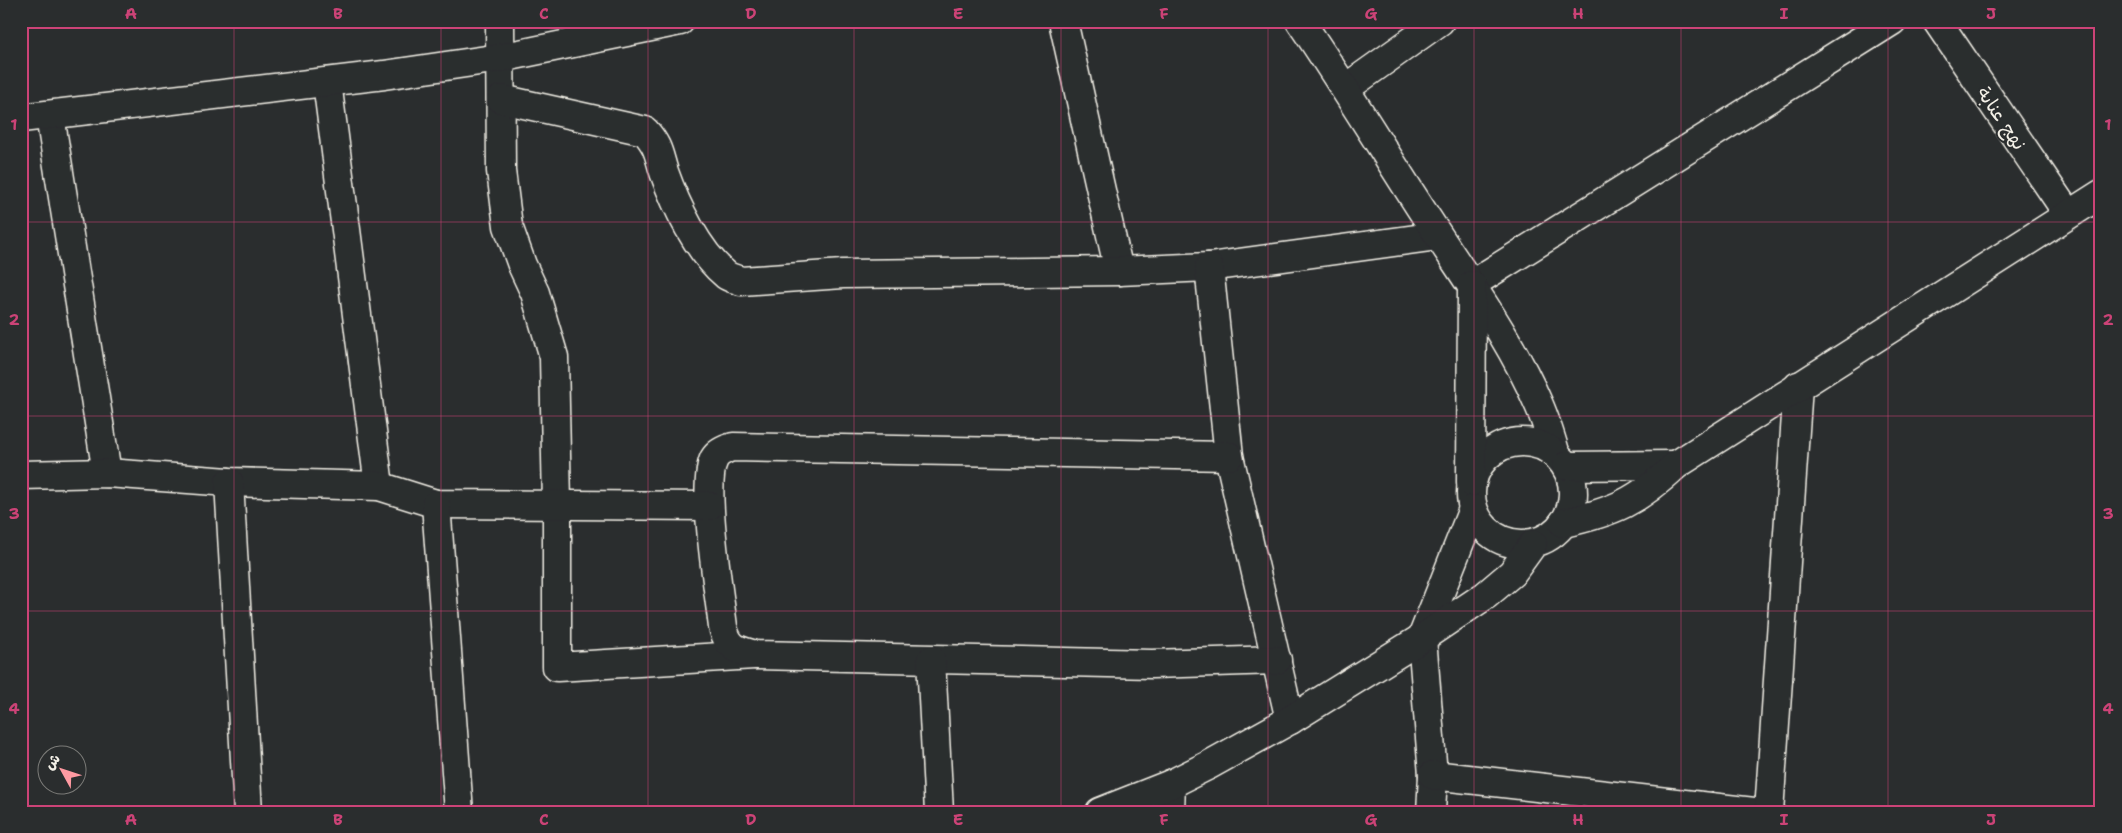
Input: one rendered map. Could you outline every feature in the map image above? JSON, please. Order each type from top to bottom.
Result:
[{"type":"street","points":[[500,21],[501,171],[508,226],[522,265],[535,293],[554,357],[557,505],[557,666],[756,655],[1152,664],[1277,660]]},
{"type":"street","points":[[21,118],[327,82],[500,58],[680,21]]},
{"type":"street","points":[[1063,21],[1119,271]]},
{"type":"street","points":[[1300,21],[1346,88],[1438,236],[1472,284],[1522,370],[1539,406],[1561,461],[1572,481],[1573,495],[1570,510],[1563,523],[1544,540],[1533,544],[1508,543],[1496,538],[1478,521],[1472,497],[1472,284]]},
{"type":"street","points":[[1346,88],[1440,21]]},
{"type":"street","points":[[1472,284],[1892,21]]},
{"type":"street","name":"نهج عنابة","points":[[1937,21],[2068,214]]},
{"type":"street","points":[[327,82],[380,486]]},
{"type":"street","points":[[501,99],[645,131],[656,144],[664,172],[685,220],[710,258],[728,276],[741,280],[843,274],[1119,271],[1209,267],[1438,236]]},
{"type":"street","points":[[50,116],[107,473]]},
{"type":"street","points":[[1563,523],[1598,516],[1625,504],[1655,485],[1676,465],[2101,194]]},
{"type":"street","points":[[1209,267],[1228,456],[1290,720]]},
{"type":"street","points":[[1769,812],[1798,386]]},
{"type":"street","points":[[1431,812],[1433,775],[1422,638],[1472,497],[1478,468],[1489,454],[1504,445],[1521,442],[1546,448],[1561,461],[1676,465]]},
{"type":"street","points":[[756,655],[738,651],[726,641],[722,627],[709,506],[711,468],[715,457],[724,450],[733,447],[1228,456]]},
{"type":"street","points":[[21,475],[107,473],[230,482],[380,486],[436,504],[709,506]]},
{"type":"street","points":[[230,482],[248,812]]},
{"type":"street","points":[[436,504],[459,812]]},
{"type":"street","points":[[1100,812],[1171,784],[1290,720],[1422,638],[1486,595],[1512,573],[1533,544]]},
{"type":"street","points":[[931,660],[938,812]]},
{"type":"street","points":[[1433,775],[1702,809],[1754,812]]},
{"type":"street","points":[[1170,812],[1171,784]]}]
